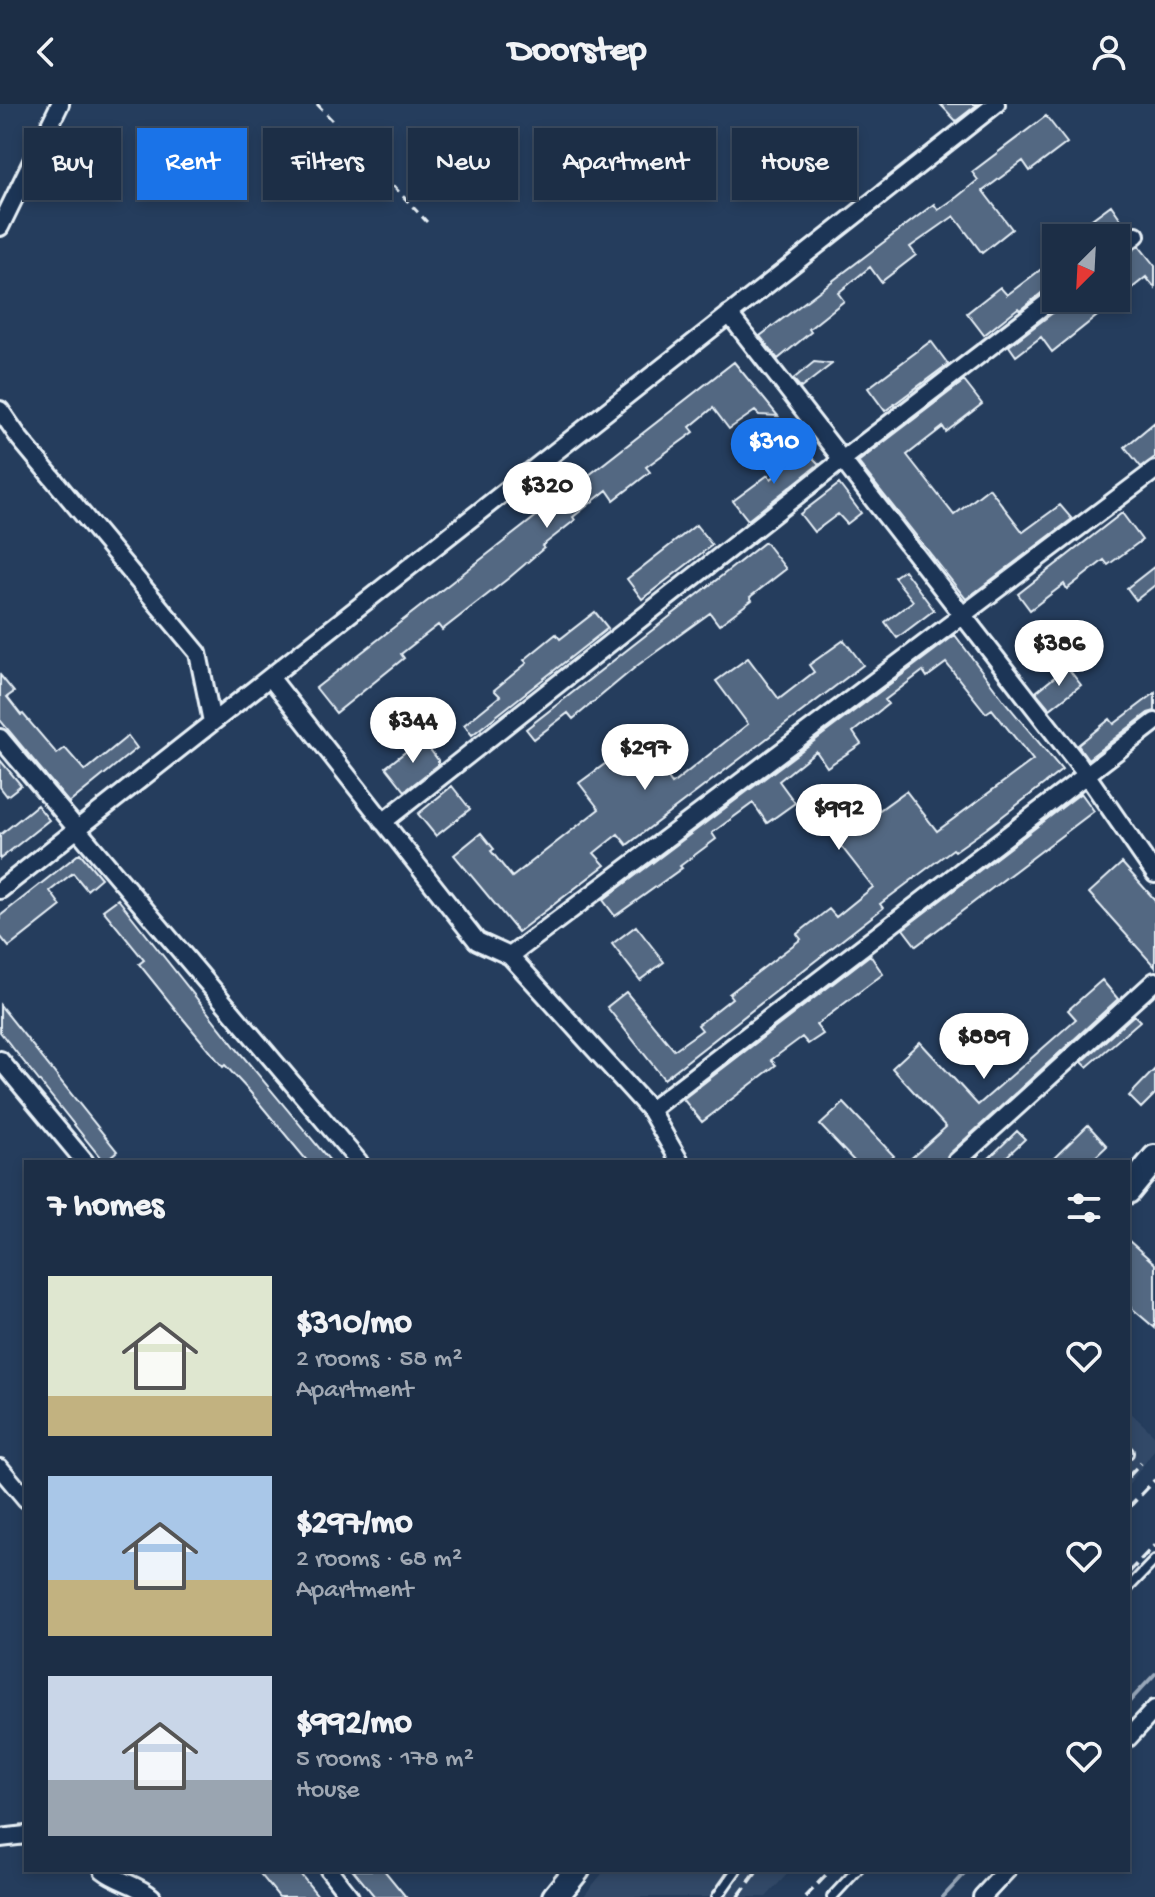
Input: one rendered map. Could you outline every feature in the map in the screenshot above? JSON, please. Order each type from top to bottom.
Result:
[{"type":"main road","points":[[1130,1189],[1155,1158]]},
{"type":"main road","points":[[555,1897],[575,1872]]},
{"type":"street","points":[[0,227],[60,104]]},
{"type":"street","points":[[0,890],[996,104]]},
{"type":"street","points":[[1130,240],[1136,235]]},
{"type":"street","points":[[383,822],[842,460],[1042,307]]},
{"type":"street","points":[[729,314],[1086,774],[1155,874]]},
{"type":"street","points":[[0,410],[20,439],[198,653],[212,722]]},
{"type":"street","points":[[510,956],[1155,470]]},
{"type":"street","points":[[270,677],[477,941],[510,956],[650,1110],[679,1160]]},
{"type":"street","points":[[650,1110],[1155,722]]},
{"type":"street","points":[[0,738],[357,1160]]},
{"type":"street","points":[[958,1160],[1155,981]]},
{"type":"street","points":[[0,1060],[83,1160]]},
{"type":"street","points":[[0,1468],[24,1497]]},
{"type":"street","points":[[1130,1736],[1155,1709]]},
{"type":"street","points":[[0,1838],[24,1835]]},
{"type":"street","points":[[105,1872],[113,1879],[142,1888],[152,1897]]},
{"type":"street","points":[[331,1872],[350,1897]]},
{"type":"street","points":[[982,1897],[1005,1872]]},
{"type":"lane","points":[[1130,1586],[1155,1560]]},
{"type":"lane","points":[[717,1897],[735,1872]]},
{"type":"lane","points":[[832,1897],[855,1872]]},
{"type":"path","points":[[317,104],[427,222]]},
{"type":"shaded area","points":[[1130,1412],[1155,1436],[1155,1449],[1130,1483]]},
{"type":"shaded area","points":[[603,1872],[789,1872],[766,1897],[583,1897]]},
{"type":"building","points":[[940,104],[978,104],[956,121]]},
{"type":"building","points":[[1046,116],[1067,143],[1030,171],[1023,161],[983,191],[1012,229],[982,253],[954,216],[910,247],[916,255],[881,282],[870,267],[838,293],[844,301],[778,359],[760,336],[934,204],[938,210],[957,197],[978,180],[972,172]]},
{"type":"building","points":[[1111,205],[1124,224],[1085,224]]},
{"type":"building","points":[[1139,246],[1155,266],[1155,288],[1146,277],[1130,290],[1130,252]]},
{"type":"building","points":[[1042,269],[1042,293],[984,335],[967,313],[1000,287],[1007,295]]},
{"type":"building","points":[[1054,312],[1102,312],[1052,352],[1041,337],[1016,356],[1009,346]]},
{"type":"building","points":[[931,341],[948,364],[885,411],[868,388]]},
{"type":"building","points":[[734,362],[778,416],[759,415],[755,411],[729,429],[713,408],[690,427],[694,432],[646,467],[650,472],[614,500],[607,490],[573,517],[575,520],[510,577],[442,630],[438,625],[401,654],[404,658],[336,713],[316,688]]},
{"type":"building","points":[[814,362],[832,364],[801,388],[793,379]]},
{"type":"building","points":[[964,381],[982,404],[946,432],[943,427],[907,455],[954,515],[989,488],[1023,532],[1060,505],[1072,519],[966,599],[858,462]]},
{"type":"building","points":[[1155,422],[1155,457],[1141,467],[1125,447]]},
{"type":"building","points":[[806,451],[819,464],[748,520],[733,501],[768,475],[771,479]]},
{"type":"building","points":[[839,484],[861,513],[847,524],[838,514],[814,532],[800,514]]},
{"type":"building","points":[[1122,513],[1142,540],[1108,565],[1104,560],[1067,589],[1064,584],[1030,610],[1018,594]]},
{"type":"building","points":[[696,525],[712,545],[642,599],[627,579]]},
{"type":"building","points":[[765,542],[786,569],[750,597],[752,600],[719,625],[710,613],[638,665],[573,719],[568,713],[534,739],[526,729]]},
{"type":"building","points":[[1155,566],[1155,585],[1136,600],[1127,588]]},
{"type":"building","points":[[904,570],[934,610],[897,638],[885,622],[913,601],[894,577]]},
{"type":"building","points":[[595,612],[608,628],[472,735],[464,725],[500,696],[494,690],[527,663],[524,660],[556,634],[560,639]]},
{"type":"building","points":[[955,635],[1005,702],[1062,770],[986,829],[955,851],[953,849],[880,904],[883,908],[664,1079],[607,1007],[626,992],[674,1050],[702,1030],[698,1025],[732,998],[729,994],[801,939],[797,934],[829,909],[836,917],[873,887],[837,841],[906,791],[937,831],[1033,760],[992,709],[986,713],[946,663],[927,677],[923,671],[885,700],[888,704],[853,732],[861,744],[827,767],[816,751],[779,781],[795,803],[767,823],[753,803],[712,833],[716,839],[680,866],[682,868],[615,916],[603,900]]},
{"type":"building","points":[[844,640],[863,665],[627,845],[618,834],[594,853],[605,865],[518,932],[454,855],[481,833],[512,877],[599,809],[579,783],[639,739],[672,784],[748,724],[716,681],[748,658],[779,699],[814,672],[809,665]]},
{"type":"building","points":[[1067,667],[1081,685],[1050,709],[1036,692]]},
{"type":"building","points":[[0,675],[14,692],[7,697],[21,715],[57,754],[65,748],[85,771],[128,736],[137,748],[69,803],[0,720]]},
{"type":"building","points":[[1155,693],[1155,711],[1148,713],[1088,759],[1078,745],[1110,719],[1114,724]]},
{"type":"building","points":[[422,739],[438,760],[438,765],[405,791],[386,767]]},
{"type":"building","points":[[0,760],[21,785],[7,796],[0,787]]},
{"type":"building","points":[[452,786],[470,809],[436,836],[418,814]]},
{"type":"building","points":[[1081,793],[1094,811],[916,946],[903,929]]},
{"type":"building","points":[[37,805],[49,820],[0,859],[0,835]]},
{"type":"building","points":[[80,853],[101,878],[87,890],[73,873],[50,891],[61,906],[9,947],[0,936],[0,916]]},
{"type":"building","points":[[1122,863],[1155,900],[1155,967],[1089,893]]},
{"type":"building","points":[[118,899],[329,1160],[306,1160],[180,1015],[139,964],[144,960],[103,910]]},
{"type":"building","points":[[636,926],[664,962],[640,980],[612,944]]},
{"type":"building","points":[[870,955],[883,974],[816,1025],[823,1034],[808,1044],[802,1037],[771,1060],[776,1065],[702,1122],[683,1099]]},
{"type":"building","points":[[1102,980],[1118,999],[946,1160],[909,1160],[946,1127],[892,1068],[920,1042],[978,1105],[1076,1019],[1068,1010]]},
{"type":"building","points":[[0,1005],[117,1151],[102,1160],[0,1032]]},
{"type":"building","points":[[1134,1015],[1140,1021],[1087,1067],[1082,1062]]},
{"type":"building","points":[[1155,1069],[1155,1094],[1141,1108],[1129,1096]]},
{"type":"building","points":[[844,1103],[894,1156],[890,1160],[853,1160],[820,1125]]},
{"type":"building","points":[[1088,1125],[1107,1146],[1092,1160],[1052,1160]]},
{"type":"building","points":[[1017,1131],[1025,1139],[1003,1160],[987,1160]]},
{"type":"building","points":[[1130,1242],[1155,1264],[1155,1328],[1130,1307]]},
{"type":"building","points":[[259,1872],[299,1872],[319,1897],[279,1897]]},
{"type":"building","points":[[355,1872],[386,1872],[406,1897],[375,1897]]},
{"type":"waterway","points":[[1130,1701],[1155,1674]]},
{"type":"waterway","points":[[943,1897],[966,1872]]},
{"type":"railway","points":[[1130,1475],[1141,1463]]},
{"type":"railway","points":[[1130,1506],[1155,1480]]},
{"type":"railway","points":[[1130,1571],[1155,1545]]},
{"type":"railway","points":[[738,1897],[757,1872]]},
{"type":"railway","points":[[805,1897],[829,1872]]}]
